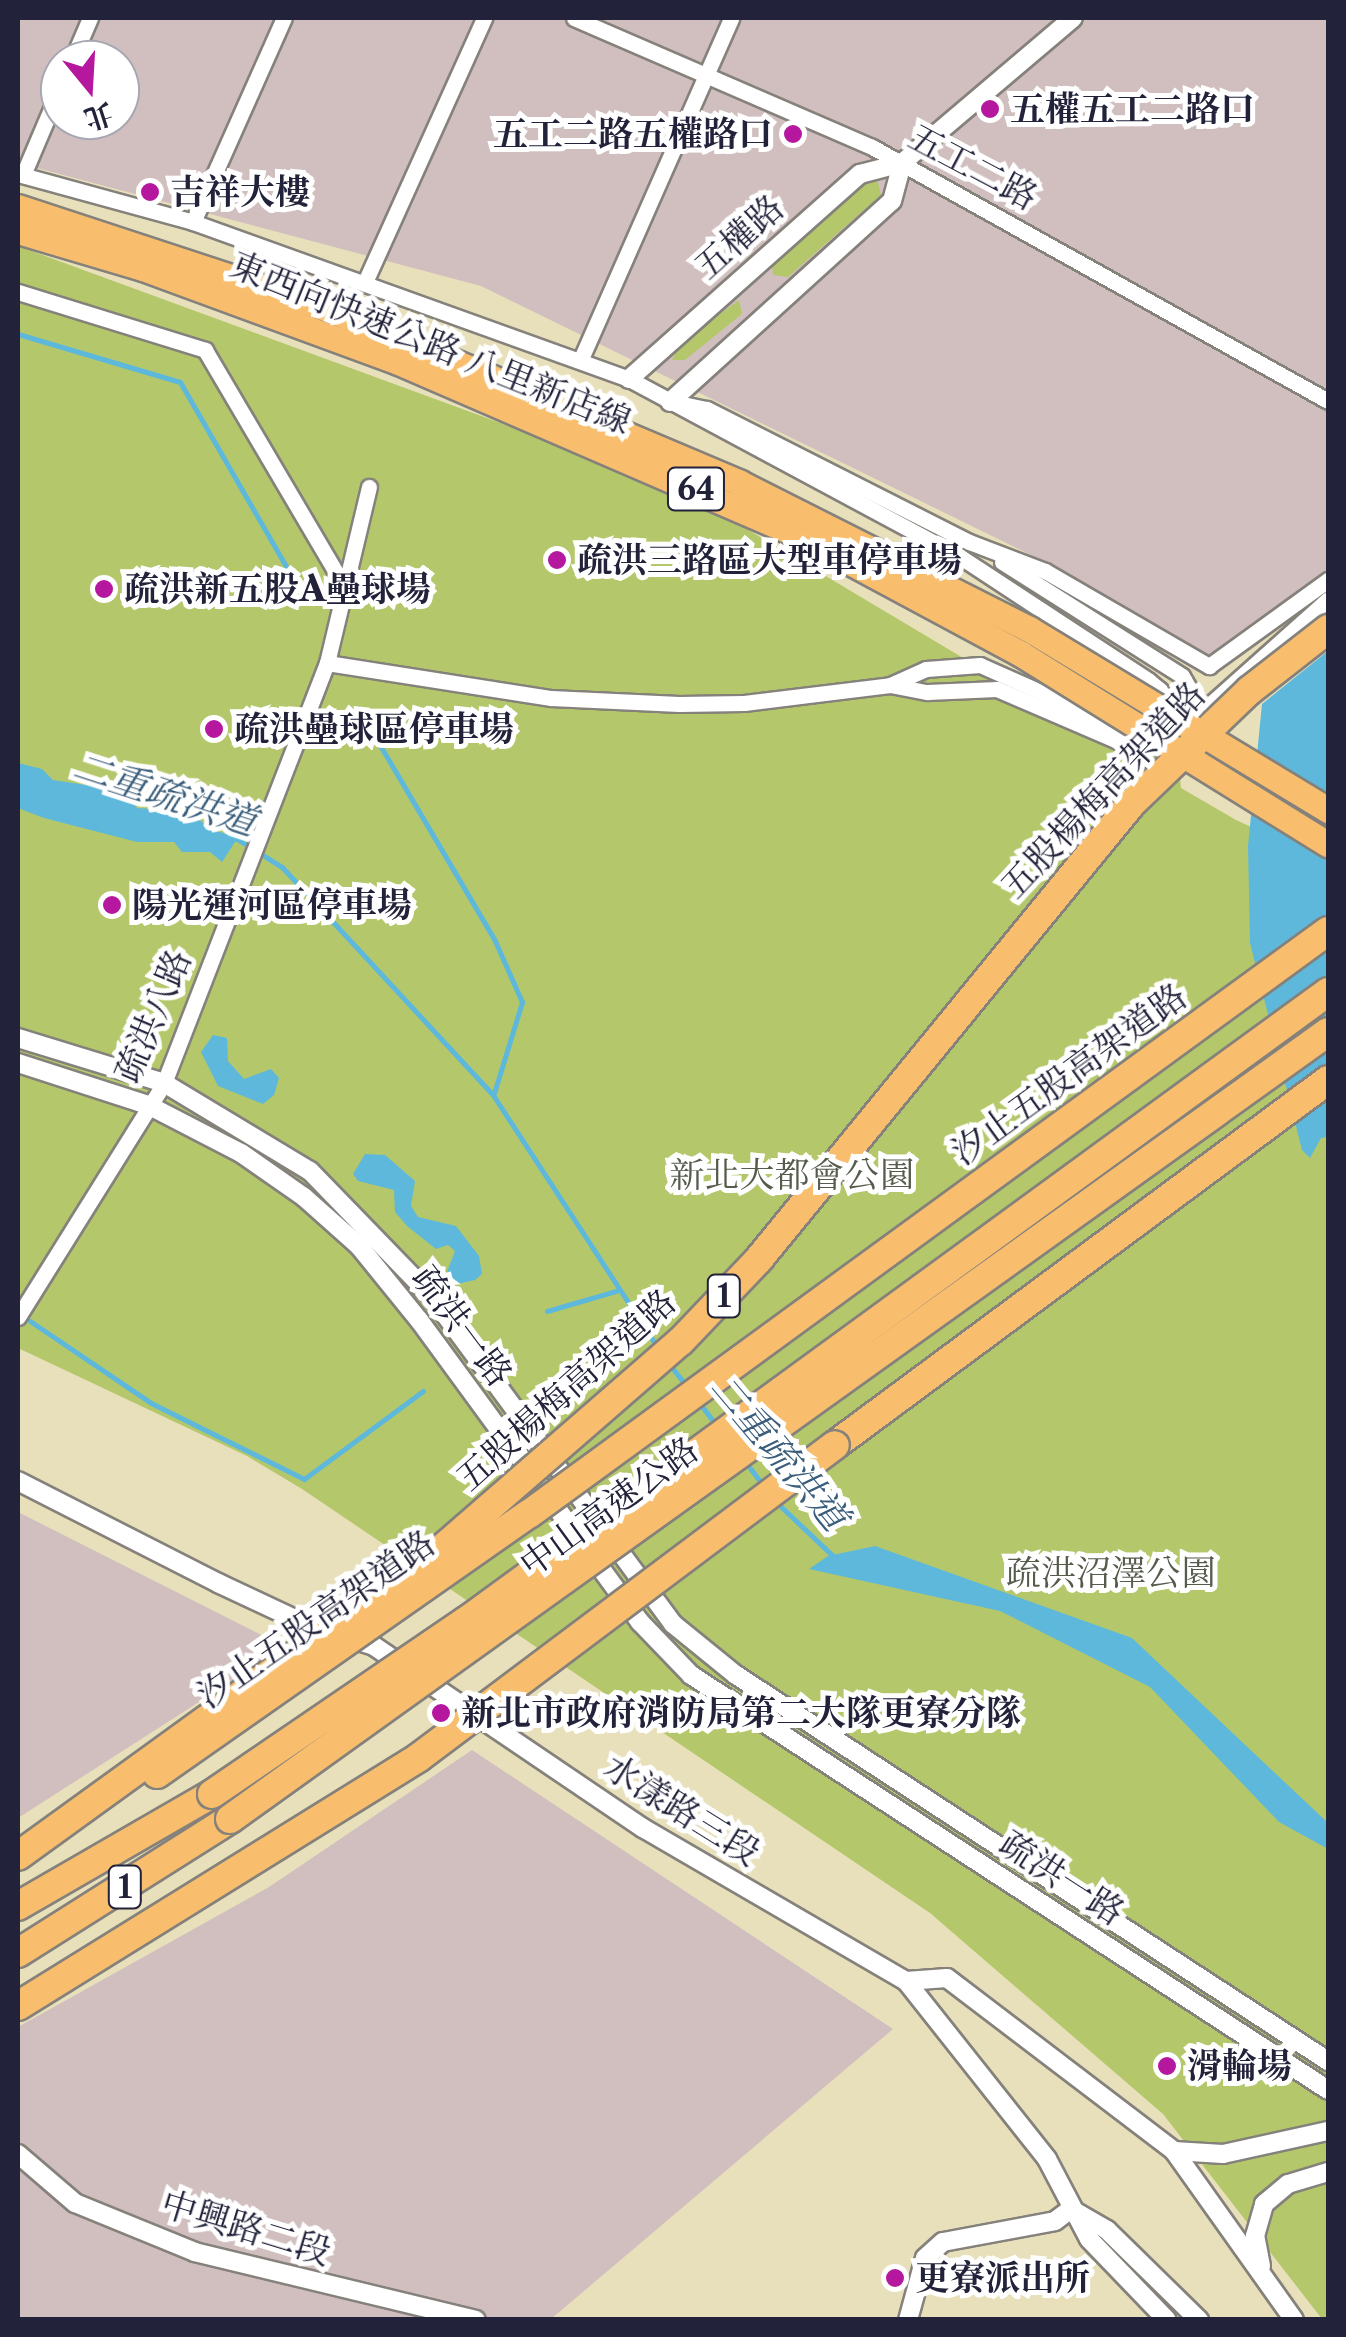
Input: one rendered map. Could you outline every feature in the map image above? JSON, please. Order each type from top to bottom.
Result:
[{"type":"highway","name":"東西向快速公路 八里新店線","points":[[18,207],[329,309],[740,482],[1029,629],[1328,810]]},
{"type":"highway","name":"東西向快速公路 八里新店線","points":[[18,231],[174,279],[396,362],[803,536],[1022,654],[1328,844]]},
{"type":"highway","name":"五股楊梅高架道路","points":[[18,1858],[438,1552],[682,1341],[759,1260],[1132,803],[1250,690],[1328,629]]},
{"type":"highway","name":"汐止五股高架道路","points":[[18,1858],[254,1711],[1328,931]]},
{"type":"highway","name":"中山高速公路","points":[[18,1906],[212,1794],[466,1622],[1328,992]]},
{"type":"highway","name":"中山高速公路","points":[[18,1953],[230,1818],[1328,1032]]},
{"type":"highway","name":"1","points":[[18,2006],[418,1758],[1328,1080]]},
{"type":"highway","name":"1","points":[[836,1445],[992,1346],[1328,1100]]},
{"type":"street","points":[[193,222],[284,18]]},
{"type":"street","points":[[365,282],[484,18]]},
{"type":"street","name":"五工二路","points":[[574,18],[902,163],[1328,401]]},
{"type":"street","points":[[580,360],[731,18]]},
{"type":"street","name":"五權路","points":[[628,379],[860,174],[902,163],[1073,18]]},
{"type":"street","points":[[40,131],[20,174],[193,222],[628,379],[959,556],[1160,690],[1168,704],[1164,717],[1153,730],[1128,733],[980,665],[926,669],[890,685],[744,703],[551,698],[326,662]]},
{"type":"street","name":"五權路","points":[[670,402],[892,201],[902,163]]},
{"type":"street","points":[[18,292],[206,350],[346,588]]},
{"type":"street","points":[[670,402],[707,409],[970,542],[1182,676],[1197,702],[1193,719]]},
{"type":"street","name":"疏洪八路","points":[[18,1317],[164,1083],[326,662],[369,487]]},
{"type":"street","points":[[970,542],[1045,571],[1209,666],[1328,580]]},
{"type":"street","points":[[890,685],[927,692],[997,689],[1141,751],[1170,739],[1328,599]]},
{"type":"street","name":"疏洪一路","points":[[18,1038],[164,1083],[269,1142],[373,1229],[432,1297],[673,1624],[736,1676],[1328,2061]]},
{"type":"street","name":"疏洪一路","points":[[18,1063],[148,1105],[241,1153],[358,1246],[640,1622],[691,1676],[1328,2090]]},
{"type":"street","name":"水漾路三段","points":[[18,1481],[233,1591],[374,1646],[643,1828],[906,1981],[1047,2159],[1089,2239],[1167,2320]]},
{"type":"street","points":[[906,1981],[948,1978],[1174,2151],[1294,2320]]},
{"type":"street","points":[[1174,2151],[1223,2154],[1328,2131]]},
{"type":"street","name":"中興路二段","points":[[18,2154],[75,2203],[195,2252],[476,2320]]},
{"type":"street","points":[[1262,2272],[1255,2236],[1264,2204],[1288,2184],[1328,2172]]},
{"type":"street","points":[[908,2320],[925,2258],[943,2242],[1054,2221],[1071,2209],[1107,2230],[1198,2320]]},
{"type":"shaded area","points":[[18,18],[1328,18],[1328,570],[1205,658],[1031,555],[481,286],[18,163]]},
{"type":"shaded area","points":[[18,1512],[285,1647],[18,1818]]},
{"type":"shaded area","points":[[472,1750],[893,2029],[551,2319],[18,2320],[18,2027],[269,1887]]},
{"type":"green space","points":[[867,182],[878,182],[881,195],[788,277],[773,275],[772,264]]},
{"type":"green space","name":"新北大都會公園","points":[[18,246],[678,488],[990,674],[1179,765],[1181,788],[1236,820],[1328,862],[1328,2319],[1322,2319],[1163,2114],[930,1913],[302,1489],[247,1456],[18,1348]]},
{"type":"green space","points":[[739,300],[742,314],[685,360],[672,360],[678,345]]},
{"type":"water","points":[[1328,651],[1328,1137],[1321,1138],[1310,1158],[1302,1150],[1250,943],[1248,846],[1262,704]]},
{"type":"water","points":[[18,763],[42,769],[53,780],[126,791],[137,808],[168,810],[200,820],[215,836],[237,839],[222,862],[210,852],[182,852],[174,842],[137,842],[44,818],[18,808]]},
{"type":"water","points":[[213,1035],[227,1038],[228,1061],[244,1079],[271,1069],[279,1078],[274,1095],[263,1104],[218,1086],[201,1052]]},
{"type":"water","points":[[365,1154],[385,1155],[415,1181],[411,1206],[418,1217],[456,1226],[479,1256],[482,1274],[457,1284],[446,1274],[455,1251],[448,1245],[436,1249],[407,1226],[395,1212],[394,1190],[358,1181],[353,1174]]},
{"type":"water","points":[[875,1546],[1132,1638],[1328,1823],[1328,1849],[1279,1822],[1150,1687],[1000,1611],[809,1569],[828,1556]]},
{"type":"waterway","points":[[18,334],[180,382],[306,601]]},
{"type":"waterway","name":"二重疏洪道","points":[[358,708],[495,941],[522,1002],[494,1093]]},
{"type":"waterway","name":"二重疏洪道","points":[[205,830],[237,839],[282,867],[493,1095],[658,1348]]},
{"type":"waterway","points":[[547,1311],[616,1291]]},
{"type":"waterway","points":[[30,1321],[151,1403],[304,1479],[423,1391]]},
{"type":"waterway","name":"二重疏洪道","points":[[670,1365],[688,1388]]},
{"type":"waterway","name":"二重疏洪道","points":[[698,1401],[718,1428]]},
{"type":"waterway","name":"二重疏洪道","points":[[744,1460],[764,1487]]},
{"type":"waterway","name":"二重疏洪道","points":[[774,1500],[834,1557]]},
{"type":"place","name":"五權五工二路口","points":[[990,109]]},
{"type":"place","name":"五工二路五權路口","points":[[793,134]]},
{"type":"place","name":"吉祥大樓","points":[[150,192]]},
{"type":"place","name":"疏洪三路區大型車停車場","points":[[557,560]]},
{"type":"place","name":"疏洪新五股A壘球場","points":[[104,589]]},
{"type":"place","name":"疏洪壘球區停車場","points":[[214,729]]},
{"type":"place","name":"陽光運河區停車場","points":[[112,905]]},
{"type":"place","name":"新北市政府消防局第二大隊更寮分隊","points":[[441,1713]]},
{"type":"place","name":"滑輪場","points":[[1167,2066]]},
{"type":"place","name":"更寮派出所","points":[[895,2278]]},
{"type":"park label","name":"疏洪沼澤公園","points":[[1111,1573]]}]
